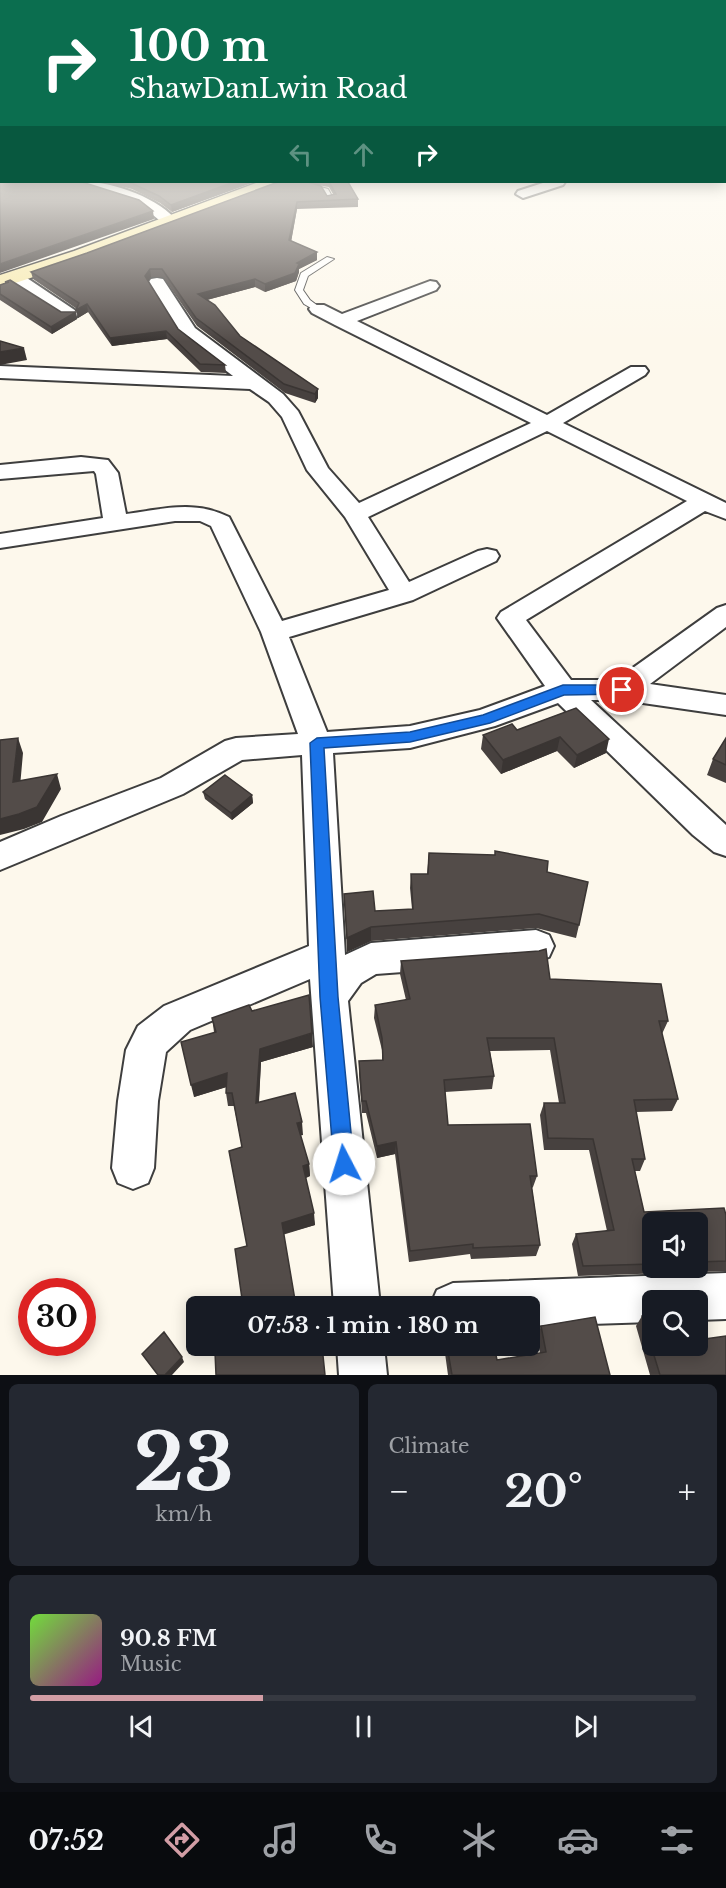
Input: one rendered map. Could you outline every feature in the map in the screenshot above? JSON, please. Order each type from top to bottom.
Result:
[{"type":"street","points":[[161,214],[170,222]]},
{"type":"street","points":[[8,280],[190,214]]},
{"type":"street","points":[[8,280],[70,314]]},
{"type":"street","points":[[157,283],[188,332],[276,398],[291,415],[318,470],[355,514],[404,594]]},
{"type":"street","points":[[340,321],[430,286]]},
{"type":"street","points":[[318,309],[715,507]]},
{"type":"street","points":[[355,514],[548,423],[638,371]]},
{"type":"street","points":[[0,372],[257,383]]},
{"type":"street","points":[[0,472],[81,464],[100,465],[107,473],[116,523]]},
{"type":"street","points":[[715,507],[510,618],[563,690],[704,826],[726,843]]},
{"type":"street","points":[[0,541],[175,514],[204,514],[221,522],[274,632],[317,743],[329,997],[356,1296]]},
{"type":"street","points":[[274,632],[404,594],[487,556]]},
{"type":"street","points":[[622,690],[726,614]]},
{"type":"street","points":[[0,857],[72,825],[172,786],[236,749],[410,737],[485,719],[563,690],[622,690],[726,705]]},
{"type":"street","points":[[329,997],[348,972],[371,959],[536,946]]},
{"type":"street","points":[[133,1168],[138,1101],[145,1050],[152,1039],[177,1018],[327,955]]},
{"type":"street","points":[[540,1303],[726,1296]]},
{"type":"street","points":[[362,1356],[363,1375]]},
{"type":"lane","points":[[318,309],[307,302],[299,290],[304,275],[330,260]]},
{"type":"building","points":[[0,214],[144,214],[0,264]]},
{"type":"building","points":[[191,214],[294,214],[289,240],[317,252],[297,263],[299,264],[295,273],[265,284],[255,279],[198,294],[215,305],[240,336],[318,389],[315,394],[284,384],[196,318],[162,269],[150,269],[145,276],[178,329],[225,365],[200,364],[166,331],[110,338],[87,304],[76,310],[79,303],[31,272]]},
{"type":"building","points":[[10,280],[61,312],[76,312],[51,327],[0,294],[0,285]]},
{"type":"building","points":[[0,341],[24,348],[0,352]]},
{"type":"building","points":[[576,708],[609,739],[577,755],[560,737],[503,760],[483,735],[512,724],[517,730]]},
{"type":"building","points":[[18,738],[13,782],[57,774],[37,807],[0,819],[0,740]]},
{"type":"building","points":[[726,738],[726,765],[713,759]]},
{"type":"building","points":[[225,775],[252,795],[231,813],[203,792]]},
{"type":"building","points":[[495,851],[548,861],[547,872],[588,882],[579,925],[539,914],[371,927],[347,938],[344,894],[373,891],[375,911],[413,909],[411,874],[428,874],[429,853],[495,855]]},
{"type":"building","points":[[546,949],[550,979],[661,984],[668,1021],[659,1021],[678,1099],[634,1100],[645,1159],[632,1159],[644,1212],[642,1212],[642,1264],[583,1266],[576,1234],[614,1230],[593,1139],[548,1138],[544,1103],[565,1103],[554,1038],[487,1038],[494,1076],[444,1080],[448,1125],[530,1124],[537,1176],[530,1176],[540,1245],[473,1248],[473,1244],[410,1251],[396,1142],[377,1146],[366,1101],[362,1101],[359,1061],[383,1060],[382,1038],[375,1005],[410,999],[401,961]]},
{"type":"building","points":[[309,995],[312,1033],[260,1049],[256,1103],[295,1093],[302,1122],[297,1123],[309,1164],[303,1166],[314,1213],[282,1223],[294,1296],[242,1296],[235,1249],[247,1246],[229,1151],[242,1147],[232,1093],[226,1093],[227,1073],[191,1085],[181,1042],[216,1032],[212,1018],[249,1005],[252,1011]]},
{"type":"building","points":[[724,1208],[726,1261],[708,1262],[708,1212],[644,1212]]},
{"type":"building","points":[[595,1317],[610,1375],[452,1375],[449,1356],[496,1356],[497,1360],[540,1356],[540,1353],[546,1352],[541,1326]]},
{"type":"building","points":[[164,1332],[182,1357],[165,1375],[158,1375],[142,1354]]},
{"type":"building","points":[[726,1336],[726,1375],[660,1375],[654,1356],[708,1356],[708,1339]]},
{"type":"building","points":[[215,1356],[323,1356],[325,1375],[216,1375]]},
{"type":"route","points":[[344,1164],[329,997],[317,743],[410,737],[485,719],[563,690],[622,690]]}]
